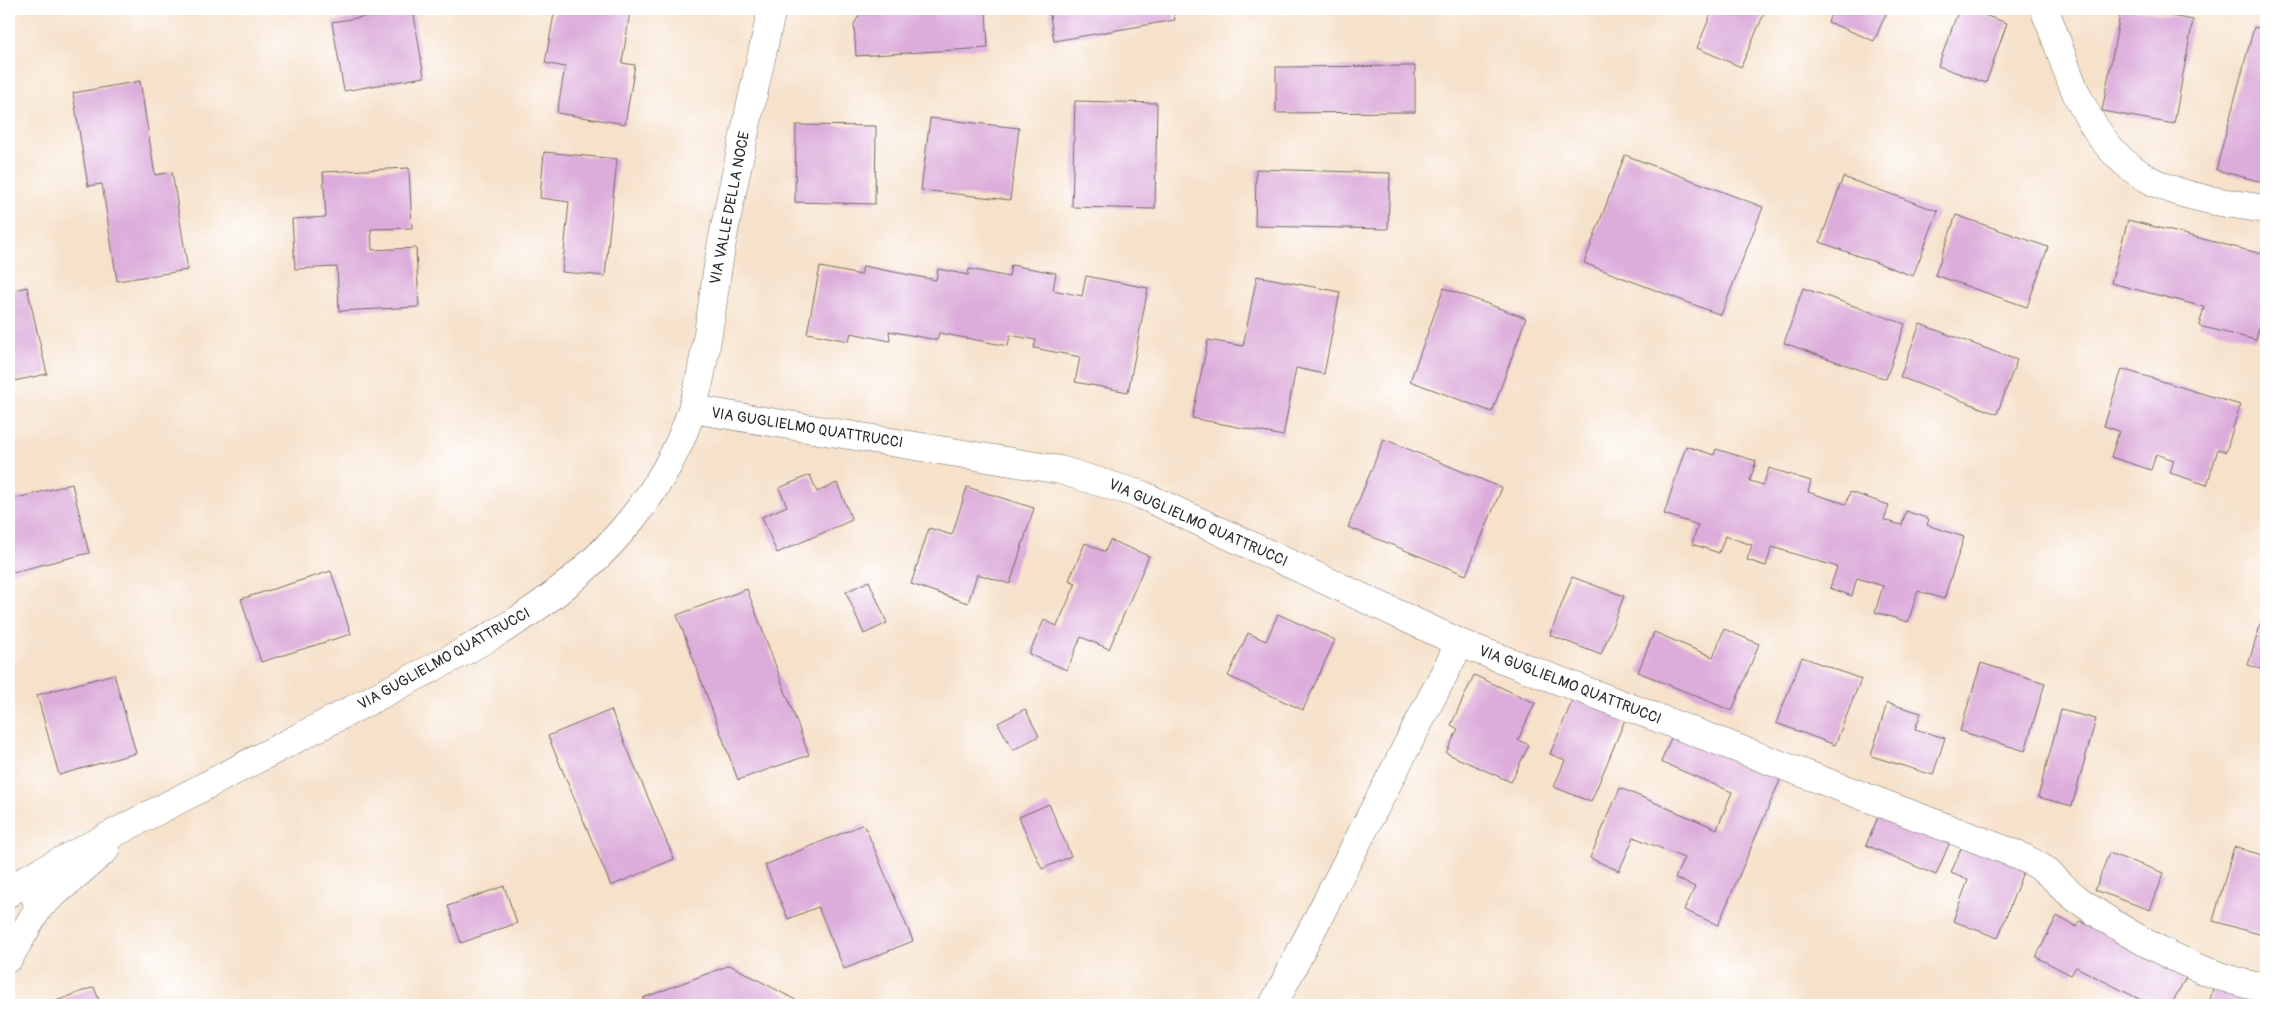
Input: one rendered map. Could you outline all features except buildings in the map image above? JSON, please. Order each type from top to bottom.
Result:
[{"type":"street","name":"VIA VALLE DELLA NOCE","points":[[692,409],[700,373],[722,242],[772,9]]},
{"type":"street","points":[[2044,9],[2079,98],[2092,123],[2111,149],[2134,171],[2173,192],[2210,201],[2266,209]]},
{"type":"street","name":"VIA GUGLIELMO QUATTRUCCI","points":[[39,907],[18,886],[140,820],[465,651],[526,615],[553,595],[600,555],[645,501],[666,467],[692,409],[1060,470],[1103,481],[1142,495],[1460,643],[2008,851],[2042,868],[2078,900],[2121,928],[2196,967],[2246,984],[2266,988]]},
{"type":"street","points":[[1272,1005],[1460,643]]},
{"type":"street","name":"VIA GUGLIELMO QUATTRUCCI","points":[[9,958],[39,907],[140,820]]}]
